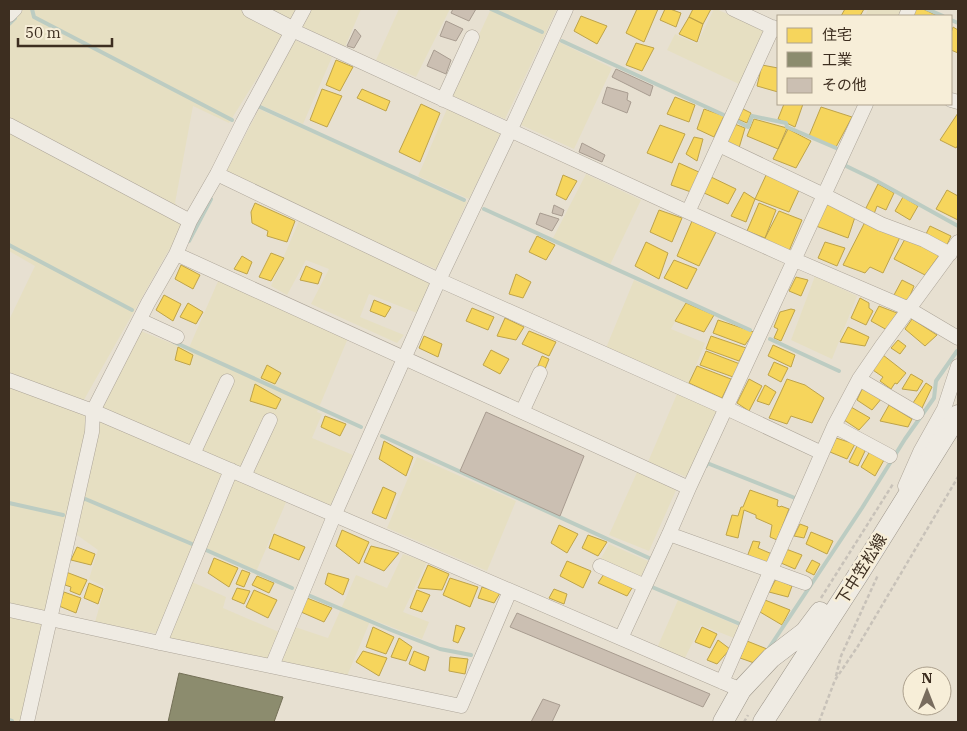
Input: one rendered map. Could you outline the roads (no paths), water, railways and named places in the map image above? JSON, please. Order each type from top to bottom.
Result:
[{"type":"main road","name":"下中笠松線","points":[[756,718],[869,573],[899,490],[958,415]]},
{"type":"main road","points":[[724,722],[741,690],[771,658],[805,632],[845,580],[869,573]]},
{"type":"street","points":[[9,15],[15,9]]},
{"type":"street","points":[[251,9],[292,30],[510,131],[795,260],[909,309],[958,338]]},
{"type":"street","points":[[27,722],[92,432],[93,411],[176,254],[190,221],[304,9]]},
{"type":"street","points":[[272,666],[334,516],[404,358],[566,9]]},
{"type":"street","points":[[688,212],[775,29],[735,9]]},
{"type":"street","points":[[443,100],[472,37]]},
{"type":"street","points":[[621,638],[866,105]]},
{"type":"street","points":[[9,125],[190,221]]},
{"type":"street","points":[[719,145],[881,224],[924,240],[950,254]]},
{"type":"street","points":[[216,174],[439,280],[822,453]]},
{"type":"street","points":[[722,682],[834,426],[859,380],[881,346],[958,242]]},
{"type":"street","points":[[176,254],[689,488]]},
{"type":"street","points":[[140,320],[177,337]]},
{"type":"street","points":[[899,490],[904,489],[920,452],[944,409],[958,366]]},
{"type":"street","points":[[522,412],[540,373]]},
{"type":"street","points":[[9,380],[93,411],[741,690]]},
{"type":"street","points":[[859,380],[917,413]]},
{"type":"street","points":[[193,454],[227,381]]},
{"type":"street","points":[[244,476],[270,420]]},
{"type":"street","points":[[834,426],[890,456]]},
{"type":"street","points":[[160,643],[231,470]]},
{"type":"street","points":[[669,534],[805,583]]},
{"type":"street","points":[[600,566],[645,586]]},
{"type":"street","points":[[9,610],[461,706],[510,591]]},
{"type":"waterway","points":[[32,9],[34,17],[232,120]]},
{"type":"waterway","points":[[491,9],[542,32]]},
{"type":"waterway","points":[[927,9],[941,15]]},
{"type":"waterway","points":[[9,24],[15,18]]},
{"type":"waterway","points":[[952,20],[958,23]]},
{"type":"waterway","points":[[562,41],[726,116]]},
{"type":"waterway","points":[[258,106],[464,200]]},
{"type":"waterway","points":[[735,120],[748,127],[752,116],[786,123],[787,127],[836,148]]},
{"type":"waterway","points":[[846,162],[844,165],[958,226]]},
{"type":"waterway","points":[[189,241],[211,199]]},
{"type":"waterway","points":[[484,209],[750,330]]},
{"type":"waterway","points":[[9,245],[132,310]]},
{"type":"waterway","points":[[770,339],[839,371]]},
{"type":"waterway","points":[[174,342],[361,427]]},
{"type":"waterway","points":[[769,648],[862,508],[905,439],[934,398],[936,381],[957,351]]},
{"type":"waterway","points":[[382,436],[649,558]]},
{"type":"waterway","points":[[706,466],[707,463],[795,498]]},
{"type":"waterway","points":[[83,500],[83,498],[192,544]]},
{"type":"waterway","points":[[9,503],[63,515]]},
{"type":"waterway","points":[[206,550],[292,588]]},
{"type":"waterway","points":[[652,587],[740,624]]},
{"type":"waterway","points":[[308,595],[440,649],[471,655]]}]
